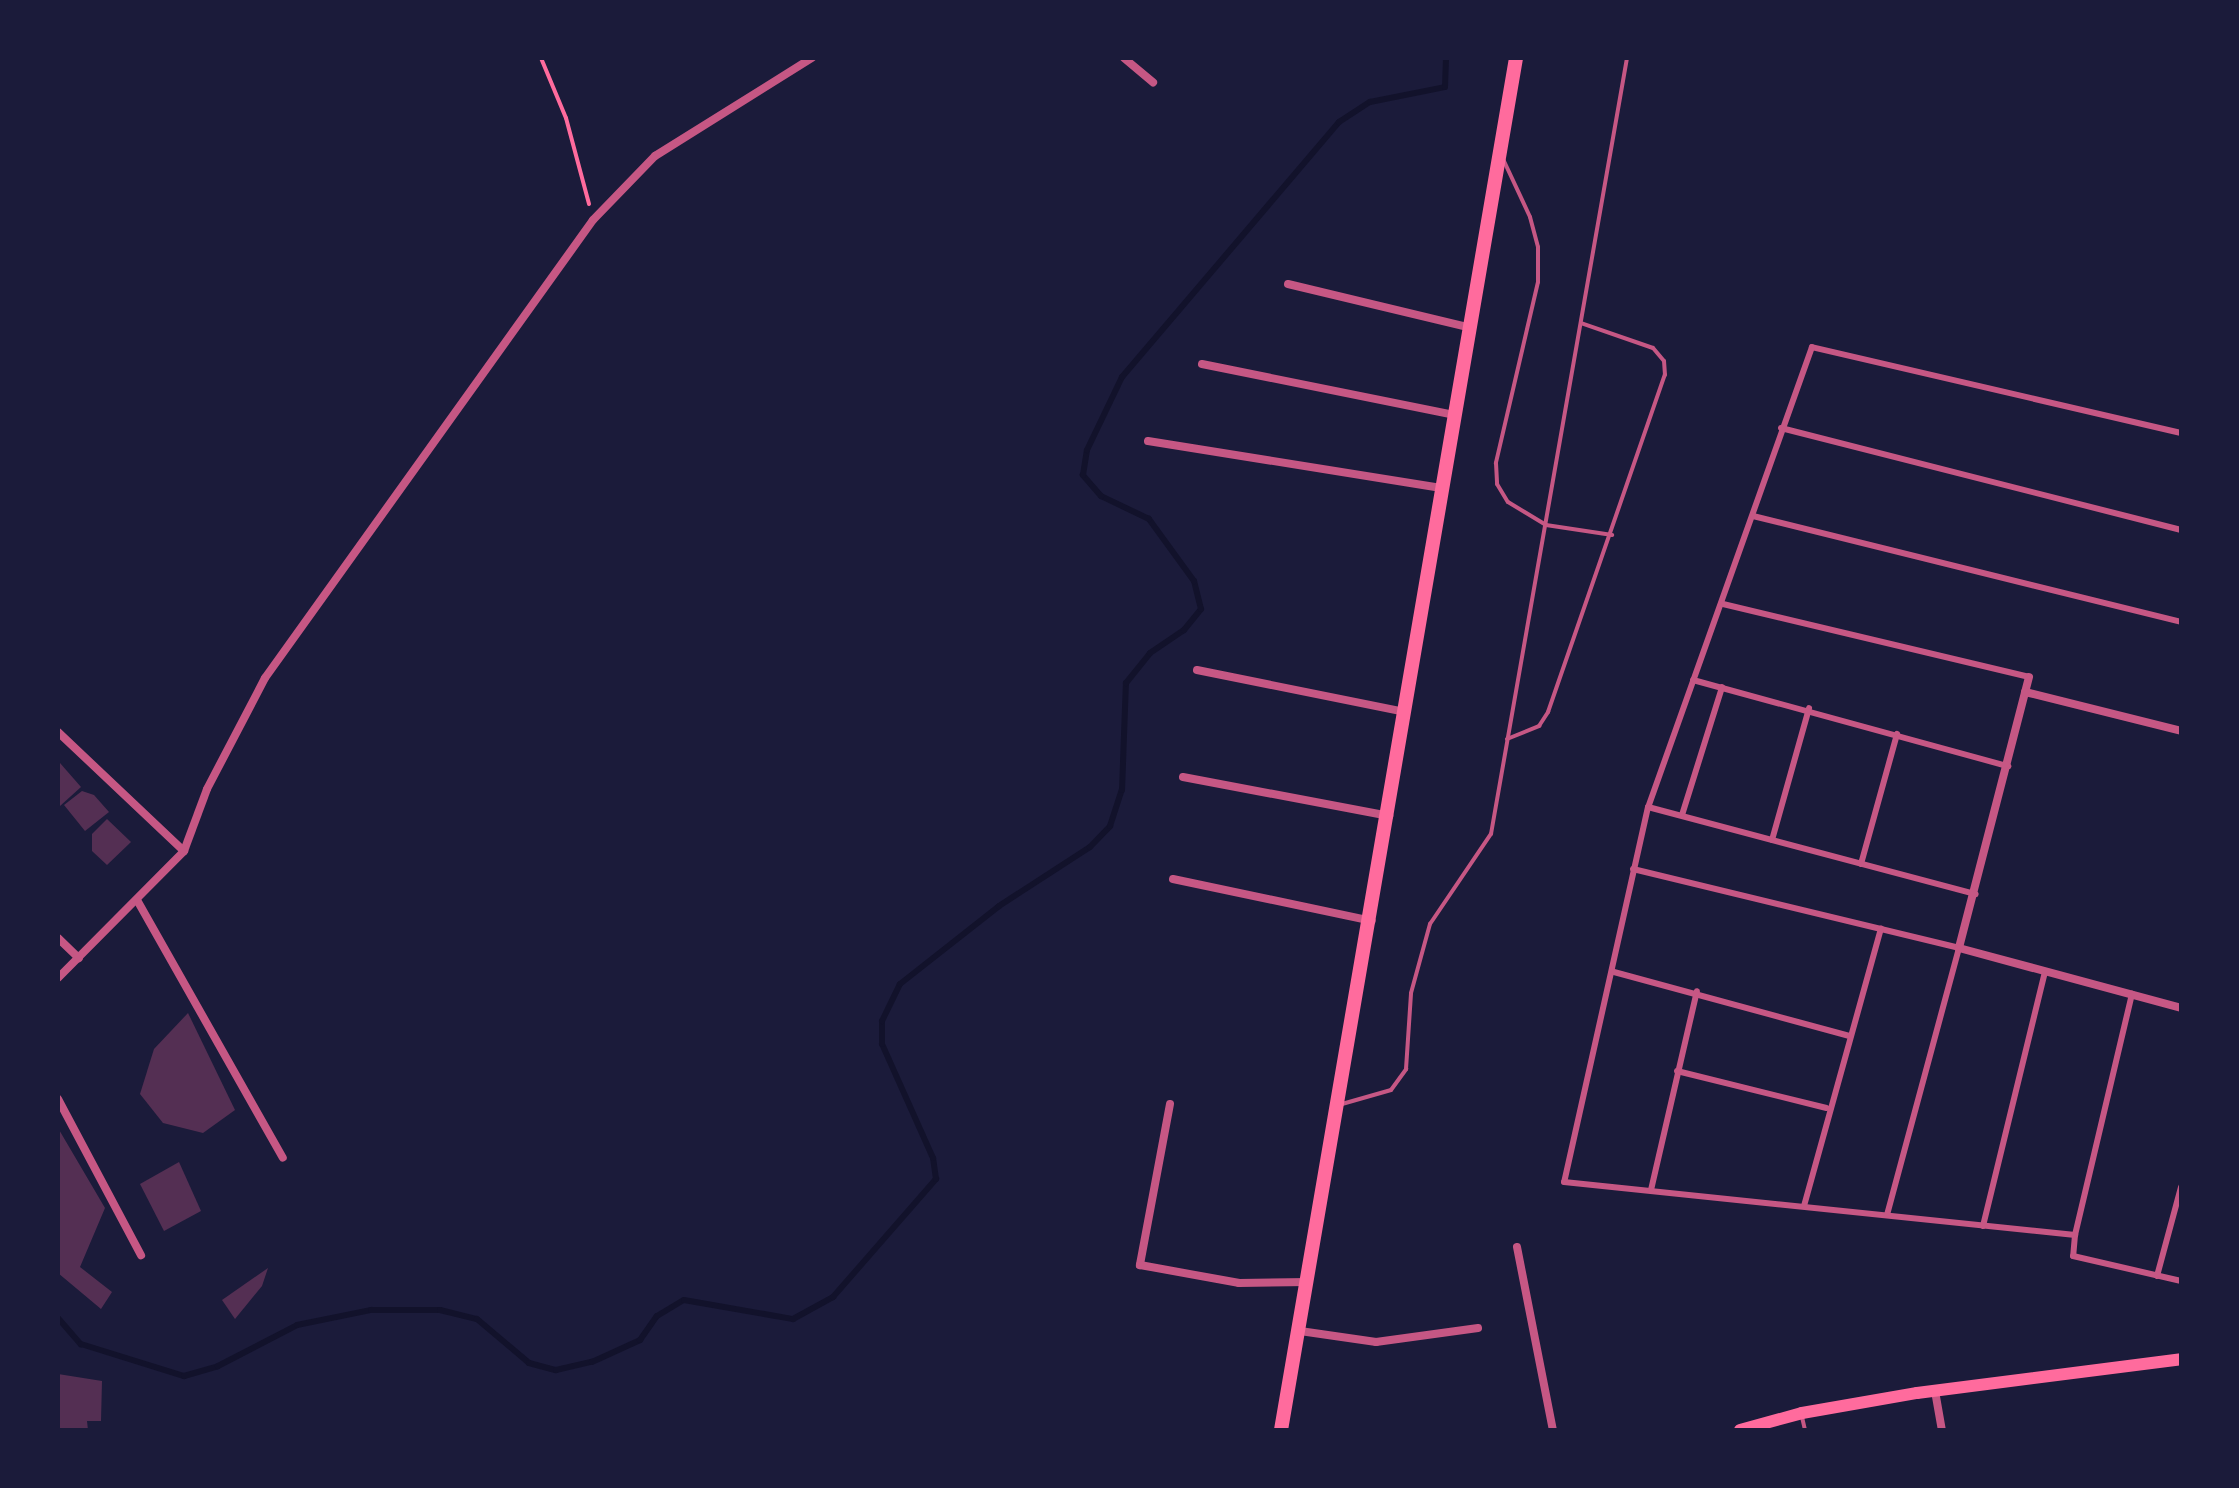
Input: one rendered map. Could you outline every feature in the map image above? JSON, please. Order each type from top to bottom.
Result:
[{"type":"main road","points":[[1281,1430],[1372,921],[1467,327],[1516,58]]},
{"type":"main road","points":[[1740,1430],[1762,1427],[1802,1413],[1935,1391],[2181,1359]]},
{"type":"street","points":[[58,978],[184,851],[207,789],[265,678],[593,220],[655,156],[812,58]]},
{"type":"street","points":[[1124,58],[1153,82]]},
{"type":"street","points":[[1288,284],[1467,327]]},
{"type":"street","points":[[2075,1235],[1564,1182],[1614,972],[1648,807],[1723,604],[1781,428],[1812,347],[2181,433]]},
{"type":"street","points":[[1202,364],[1454,415]]},
{"type":"street","points":[[1781,428],[2181,530]]},
{"type":"street","points":[[1148,441],[1441,488]]},
{"type":"street","points":[[1753,516],[2181,622]]},
{"type":"street","points":[[1723,604],[2029,677],[1976,894],[1887,1214]]},
{"type":"street","points":[[1197,670],[1406,712]]},
{"type":"street","points":[[1693,680],[1809,708],[2008,766]]},
{"type":"street","points":[[1682,815],[1722,687]]},
{"type":"street","points":[[2025,692],[2181,731]]},
{"type":"street","points":[[1772,840],[1809,708]]},
{"type":"street","points":[[58,732],[184,851]]},
{"type":"street","points":[[1861,864],[1897,734]]},
{"type":"street","points":[[1183,777],[1389,816]]},
{"type":"street","points":[[1648,807],[1976,894]]},
{"type":"street","points":[[1633,869],[1959,948],[2181,1008]]},
{"type":"street","points":[[1173,879],[1372,921]]},
{"type":"street","points":[[137,900],[283,1158]]},
{"type":"street","points":[[1804,1206],[1827,1108],[1881,929]]},
{"type":"street","points":[[58,938],[79,958]]},
{"type":"street","points":[[1983,1226],[2045,971]]},
{"type":"street","points":[[1614,972],[1697,991],[1850,1036]]},
{"type":"street","points":[[1651,1190],[1697,991]]},
{"type":"street","points":[[2132,994],[2075,1235],[2073,1256],[2181,1281]]},
{"type":"street","points":[[1677,1071],[1827,1108]]},
{"type":"street","points":[[58,1099],[141,1255]]},
{"type":"street","points":[[1170,1104],[1140,1265],[1239,1283],[1309,1282]]},
{"type":"street","points":[[2157,1276],[2181,1187]]},
{"type":"street","points":[[1517,1247],[1553,1430]]},
{"type":"street","points":[[1300,1331],[1376,1342],[1478,1328]]},
{"type":"street","points":[[1935,1391],[1942,1430]]},
{"type":"lane","points":[[1340,1105],[1391,1090],[1406,1069],[1411,993],[1430,924],[1491,834],[1627,58]]},
{"type":"lane","points":[[1498,151],[1521,190],[1538,259],[1538,282],[1496,463],[1497,484],[1508,502],[1546,525],[1612,535]]},
{"type":"lane","points":[[1507,739],[1539,726],[1548,712],[1612,535],[1665,375],[1664,361],[1653,348],[1581,323]]},
{"type":"lane","points":[[1802,1413],[1805,1430]]},
{"type":"path","points":[[541,58],[566,118],[593,220]]},
{"type":"building","points":[[60,763],[81,787],[60,806],[58,804]]},
{"type":"building","points":[[82,791],[94,795],[109,812],[85,831],[64,805]]},
{"type":"building","points":[[107,819],[131,842],[107,865],[92,851],[92,834]]},
{"type":"building","points":[[188,1013],[235,1110],[203,1133],[163,1123],[140,1094],[154,1049]]},
{"type":"building","points":[[58,1128],[105,1208],[80,1267],[112,1292],[101,1309],[58,1273]]},
{"type":"building","points":[[179,1162],[201,1211],[164,1231],[140,1184]]},
{"type":"building","points":[[268,1268],[262,1286],[235,1319],[222,1300]]},
{"type":"building","points":[[58,1374],[102,1381],[101,1421],[87,1421],[88,1430],[58,1430]]},
{"type":"waterway","points":[[58,1318],[81,1344],[184,1376],[218,1366],[297,1325],[371,1310],[440,1310],[477,1319],[529,1363],[556,1370],[592,1362],[640,1340],[657,1316],[684,1300],[793,1319],[833,1297],[936,1179],[933,1158],[882,1044],[882,1021],[900,984],[999,906],[1090,847],[1110,826],[1122,790],[1126,683],[1150,653],[1184,630],[1201,609],[1194,581],[1149,519],[1101,496],[1083,475],[1087,450],[1122,377],[1339,122],[1370,102],[1445,87],[1446,58]]}]
